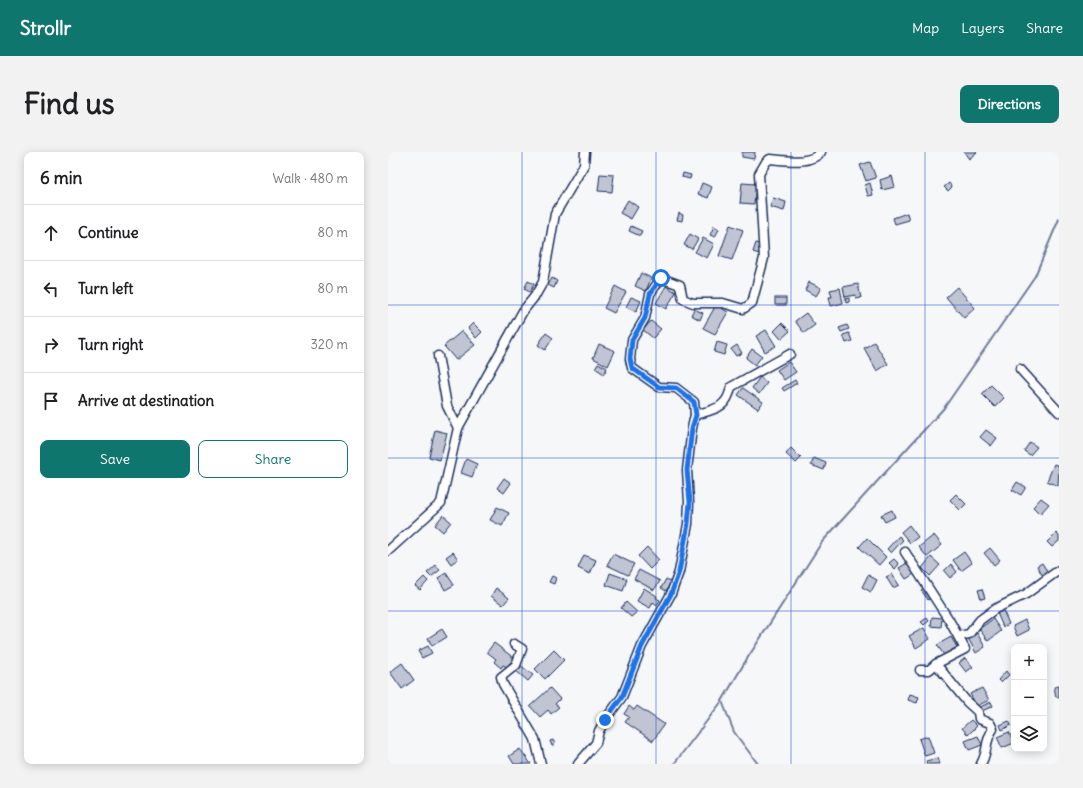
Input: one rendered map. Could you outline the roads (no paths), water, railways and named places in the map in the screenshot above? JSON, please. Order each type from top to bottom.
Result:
[{"type":"street","points":[[388,550],[441,503],[458,428],[523,311],[535,296],[543,282],[555,214],[584,165],[585,152]]},
{"type":"street","points":[[578,764],[596,743],[599,731],[605,720],[622,697],[642,646],[671,594],[679,572],[688,524],[690,502],[687,470],[692,428],[696,415],[694,402],[676,388],[659,387],[632,368],[630,359],[632,340],[645,318],[650,294],[661,278],[680,285],[683,298],[693,303],[722,303],[743,309],[748,308],[752,303],[764,258],[758,174],[766,162],[770,159],[802,161],[819,155],[821,152]]},
{"type":"street","points":[[696,415],[721,407],[729,396],[731,387],[790,354]]},
{"type":"street","points":[[438,356],[447,406],[458,428]]},
{"type":"street","points":[[1020,369],[1059,412]]},
{"type":"street","points":[[905,552],[959,636],[965,649],[936,664],[929,670],[920,670]]},
{"type":"street","points":[[959,636],[969,634],[980,620],[995,609],[1026,594],[1059,570]]},
{"type":"street","points":[[514,644],[522,649],[516,665],[502,677],[503,684],[535,739],[540,764]]},
{"type":"street","points":[[936,664],[964,698],[978,712],[979,719],[990,724],[993,729],[987,738],[987,754],[981,764]]},
{"type":"waterway","points":[[674,764],[722,701],[745,662],[822,542],[944,408],[1035,276],[1059,219]]},
{"type":"waterway","points":[[722,701],[734,732],[758,764]]}]
